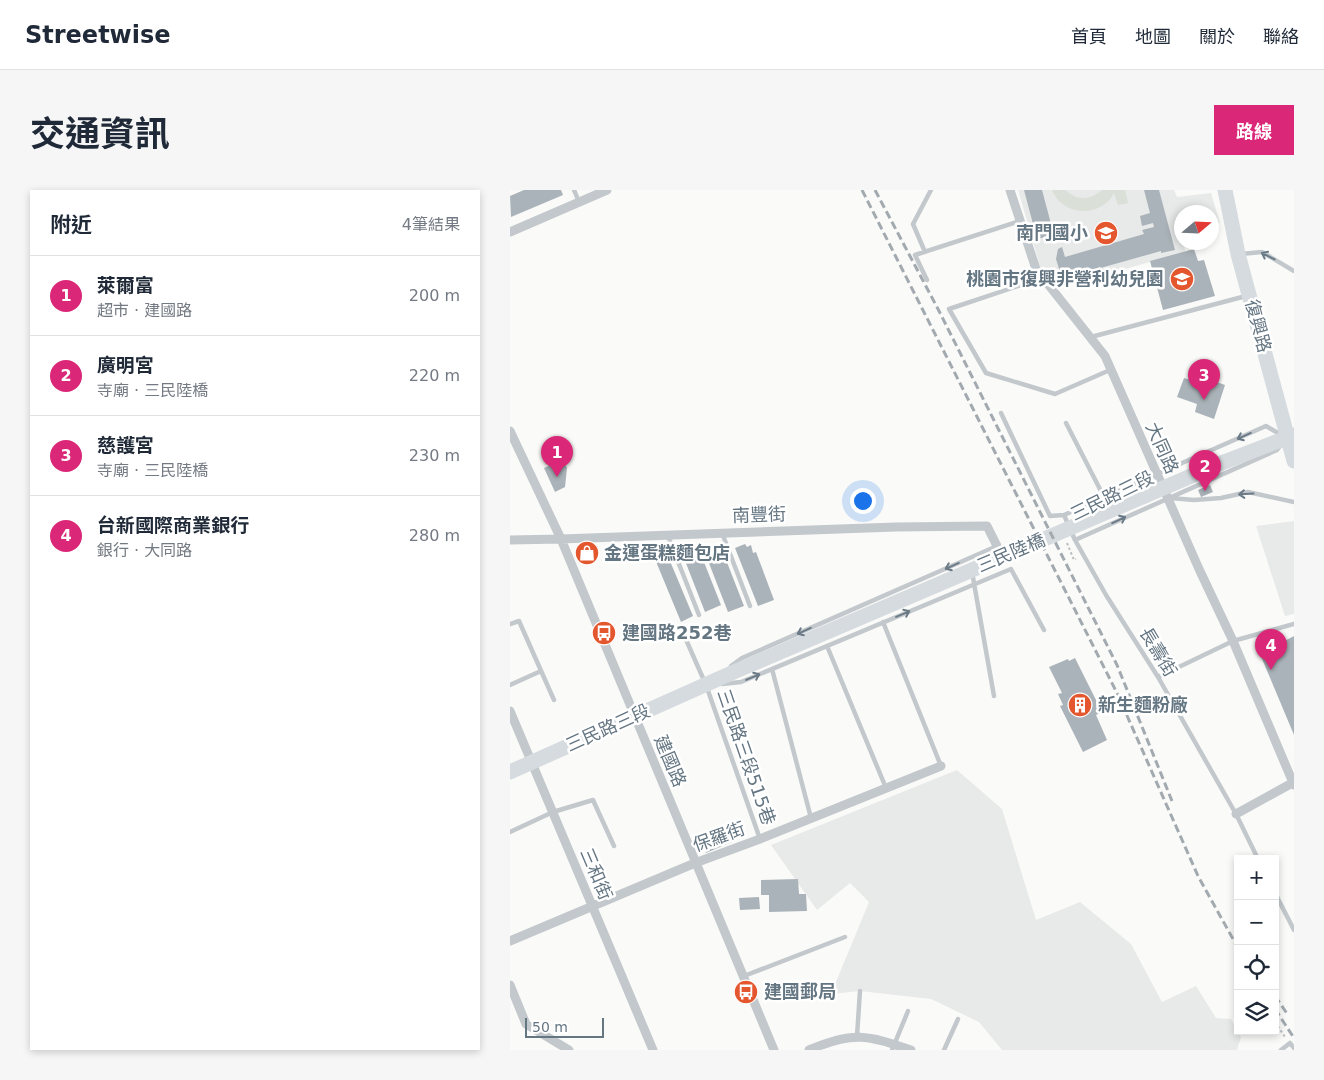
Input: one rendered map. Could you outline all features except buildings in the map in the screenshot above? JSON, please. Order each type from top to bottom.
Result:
[{"type":"main road","name":"復興路","points":[[1225,190],[1238,254],[1291,436],[1294,461]]},
{"type":"main road","name":"三民陸橋","points":[[736,671],[1224,462],[1291,436]]},
{"type":"main road","name":"三民路三段","points":[[510,772],[736,671]]},
{"type":"street","points":[[510,232],[607,190]]},
{"type":"street","name":"大同路","points":[[1010,190],[1036,269],[1104,356],[1233,641],[1293,783]]},
{"type":"street","name":"建國路","points":[[510,431],[561,539],[774,1050]]},
{"type":"street","name":"南豐街","points":[[510,540],[896,527],[987,526],[997,546]]},
{"type":"street","name":"三和街","points":[[510,711],[653,1050]]},
{"type":"street","name":"保羅街","points":[[510,941],[695,863],[760,839],[941,766]]},
{"type":"street","points":[[1236,814],[1293,783]]},
{"type":"street","points":[[510,986],[526,1024],[569,1050]]},
{"type":"street","points":[[809,1050],[827,1042],[857,1036],[881,1039],[893,1047],[911,1050]]},
{"type":"lane","points":[[574,190],[579,202]]},
{"type":"lane","points":[[925,252],[913,224],[931,190]]},
{"type":"lane","points":[[927,280],[915,256],[1020,221]]},
{"type":"lane","points":[[1238,254],[1262,252],[1294,271]]},
{"type":"lane","points":[[1042,278],[949,309],[986,373],[1055,394],[1110,370]]},
{"type":"lane","points":[[1090,337],[1250,295]]},
{"type":"lane","points":[[1001,413],[1050,516],[1064,515]]},
{"type":"lane","points":[[1066,423],[1104,497]]},
{"type":"lane","name":"三民路三段","points":[[1266,426],[1291,436],[1277,450],[1075,540],[1064,515],[1266,426]]},
{"type":"lane","points":[[1167,498],[1194,500],[1221,498],[1248,492],[1294,502]]},
{"type":"lane","points":[[722,533],[750,606]]},
{"type":"lane","points":[[668,535],[699,615]]},
{"type":"lane","name":"長壽街","points":[[1075,540],[1106,595],[1158,677],[1236,814],[1256,855]]},
{"type":"lane","name":"三民路三段","points":[[706,685],[742,658],[997,546]]},
{"type":"lane","points":[[968,559],[975,584],[994,696]]},
{"type":"lane","name":"三民路三段","points":[[706,685],[741,682],[1011,569],[1044,630]]},
{"type":"lane","points":[[510,624],[519,621],[554,700]]},
{"type":"lane","points":[[883,622],[941,766]]},
{"type":"lane","points":[[1158,677],[1233,641],[1294,624]]},
{"type":"lane","name":"三民路三段515巷","points":[[680,626],[706,685],[760,839]]},
{"type":"lane","points":[[827,646],[886,788]]},
{"type":"lane","points":[[772,669],[811,818]]},
{"type":"lane","points":[[510,684],[540,671]]},
{"type":"lane","points":[[510,832],[553,812],[593,800],[614,846]]},
{"type":"lane","points":[[1279,900],[1294,930]]},
{"type":"lane","points":[[743,977],[845,937]]},
{"type":"lane","points":[[857,1036],[860,991]]},
{"type":"lane","points":[[893,1047],[908,1011]]},
{"type":"lane","points":[[944,1050],[958,1019]]},
{"type":"lane","points":[[1282,1050],[1290,1043],[1294,1048]]},
{"type":"path","points":[[1066,542],[1074,560],[1077,559],[1075,552]]},
{"type":"path","points":[[1279,1028],[1290,1043]]},
{"type":"shaded area","name":"南門國小","points":[[1018,190],[1174,190],[1177,197],[1211,193],[1215,205],[1174,205],[1174,250],[1185,250],[1185,252],[1058,288],[1040,266]]},
{"type":"shaded area","points":[[1052,190],[1065,190],[1071,195],[1084,198],[1091,197],[1102,190],[1125,190],[1128,203],[1118,205],[1114,193],[1100,207],[1082,211],[1064,205],[1057,199]]},
{"type":"shaded area","points":[[1294,521],[1294,614],[1285,616],[1256,526]]},
{"type":"shaded area","points":[[957,770],[1002,809],[1036,920],[1080,902],[1131,944],[1162,1002],[1196,986],[1216,1018],[1231,1019],[1234,1024],[1234,1035],[1240,1035],[1241,1037],[1237,1050],[1002,1050],[979,1022],[931,999],[860,991],[831,994],[869,902],[850,883],[817,910],[771,845]]},
{"type":"railway","points":[[862,190],[1117,693],[1198,876],[1236,945]]},
{"type":"railway","points":[[875,190],[938,309],[1117,665],[1172,801]]},
{"type":"railway","points":[[1279,1002],[1288,1015]]},
{"type":"railway","points":[[1279,1015],[1294,1038]]},
{"type":"place","name":"南門國小","points":[[1106,233]]},
{"type":"place","name":"桃園市復興非營利幼兒園","points":[[1182,279]]},
{"type":"place","name":"慈護宮","points":[[1204,400]]},
{"type":"place","name":"萊爾富","points":[[557,477]]},
{"type":"place","name":"廣明宮","points":[[1205,491]]},
{"type":"place","name":"金運蛋糕麵包店","points":[[587,553]]},
{"type":"place","name":"建國路252巷","points":[[604,633]]},
{"type":"place","name":"台新國際商業銀行","points":[[1271,670]]},
{"type":"place","name":"新生麵粉廠","points":[[1080,705]]},
{"type":"place","name":"建國郵局","points":[[746,992]]}]
